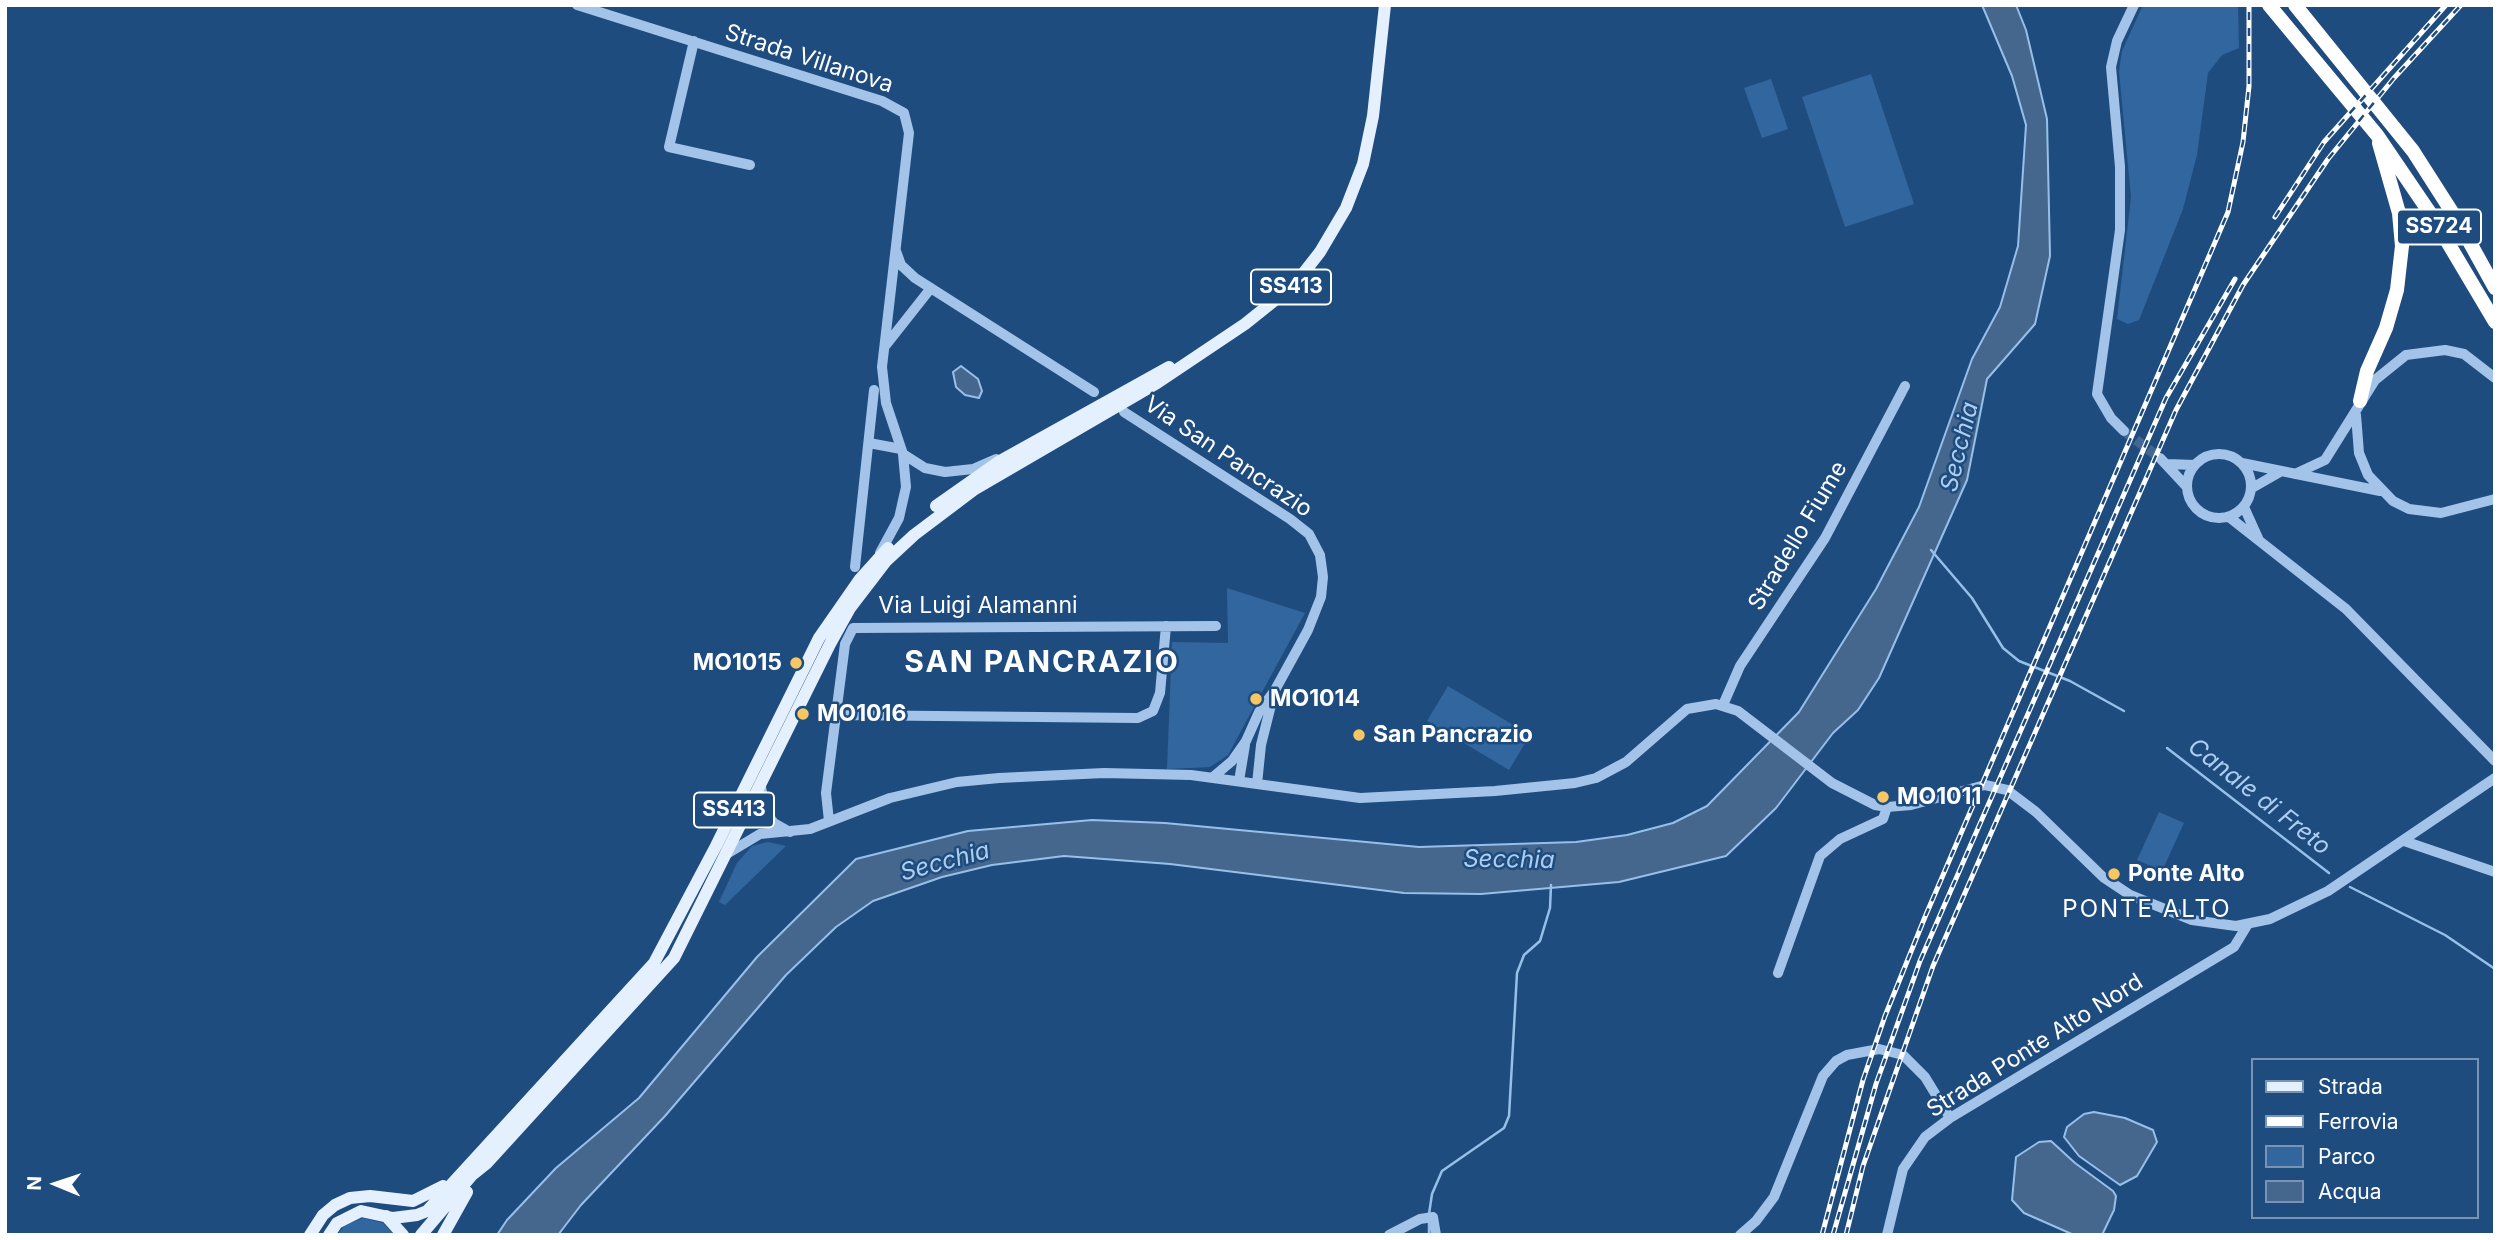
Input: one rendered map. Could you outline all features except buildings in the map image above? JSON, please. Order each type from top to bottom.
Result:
[{"type":"highway","name":"SS724","points":[[2269,5],[2377,135],[2432,216],[2495,322]]},
{"type":"highway","name":"SS724","points":[[2295,5],[2387,116],[2459,223],[2495,288]]},
{"type":"highway","points":[[2360,401],[2367,370],[2386,327],[2397,290],[2402,246],[2399,213],[2377,135]]},
{"type":"highway","points":[[2459,223],[2495,272]]},
{"type":"main road","name":"SS413","points":[[421,1235],[472,1175],[487,1163],[667,967],[830,644],[850,608],[886,561],[914,535],[975,489],[1157,383],[1192,356],[1265,309],[1295,284],[1320,252],[1346,208],[1355,186],[1371,131],[1385,5]]},
{"type":"main road","name":"SS413","points":[[329,1235],[348,1214],[361,1210],[376,1211],[393,1218],[427,1211],[654,962],[716,846],[819,638],[842,602],[876,559],[940,503],[1016,452],[1153,374],[1192,356]]},
{"type":"main road","points":[[443,1235],[460,1201],[487,1163]]},
{"type":"main road","name":"SS413","points":[[310,1235],[323,1215],[350,1198],[370,1196],[413,1201],[431,1194],[455,1178]]},
{"type":"main road","points":[[376,1211],[388,1217],[403,1235]]},
{"type":"street","name":"Strada Villanova","points":[[577,5],[882,101],[904,113],[909,133],[894,243]]},
{"type":"street","points":[[2124,431],[2111,418],[2097,394],[2121,219],[2111,67],[2117,41],[2134,5]]},
{"type":"street","name":"Strada Villanova","points":[[694,41],[669,147],[750,165]]},
{"type":"street","points":[[894,243],[901,265],[931,288],[1094,392]]},
{"type":"street","points":[[876,559],[895,527],[903,506],[906,474],[902,452],[886,403],[883,379],[894,243]]},
{"type":"street","points":[[884,349],[889,337],[931,288]]},
{"type":"street","points":[[2295,474],[2325,460],[2341,439],[2360,401],[2375,380],[2390,365],[2406,355],[2445,350],[2463,354],[2495,378]]},
{"type":"street","name":"Stradello Fiume","points":[[1723,705],[1740,666],[1835,521],[1905,386]]},
{"type":"street","points":[[855,567],[874,390]]},
{"type":"street","points":[[2360,401],[2355,430],[2359,453],[2368,475],[2380,491],[2393,501],[2417,511],[2441,513],[2469,508],[2495,499]]},
{"type":"street","name":"Via San Pancrazio","points":[[1124,412],[1290,519],[1308,534],[1322,565],[1321,597],[1308,630],[1275,690],[1259,712],[1246,741],[1232,761],[1213,778]]},
{"type":"street","points":[[869,443],[902,452],[925,468],[952,472],[973,469],[1016,452]]},
{"type":"street","points":[[2187,487],[2195,464],[2203,458],[2224,454],[2242,463],[2380,491]]},
{"type":"street","points":[[2195,464],[2164,461],[2187,487],[2191,501],[2201,512],[2214,518],[2229,517],[2244,507],[2252,488],[2251,479],[2242,463]]},
{"type":"street","points":[[2252,488],[2280,472]]},
{"type":"street","points":[[2244,507],[2259,542]]},
{"type":"street","points":[[2229,517],[2346,609],[2495,761]]},
{"type":"street","points":[[836,715],[1138,718],[1153,711],[1160,693],[1166,626]]},
{"type":"street","name":"Via Luigi Alamanni","points":[[829,821],[826,793],[847,637],[853,628],[1216,626]]},
{"type":"street","name":"Via San Pancrazio","points":[[1257,784],[1261,745],[1275,690]]},
{"type":"street","points":[[725,855],[760,834],[810,829],[890,798],[957,782],[1104,773],[1213,778],[1360,798],[1495,791],[1575,783],[1596,778],[1626,762],[1687,709],[1702,704],[1723,705],[1748,718],[1832,783],[1864,802],[1888,807],[1911,805],[1972,788],[1996,785],[2036,812],[2091,867],[2130,895],[2192,920],[2223,926],[2270,919],[2328,891],[2495,778]]},
{"type":"street","name":"Via San Pancrazio","points":[[1239,781],[1246,741]]},
{"type":"street","points":[[760,782],[767,814],[774,823],[790,833]]},
{"type":"street","points":[[1778,973],[1819,856],[1840,839],[1883,819],[1888,807]]},
{"type":"street","points":[[2404,841],[2495,872]]},
{"type":"street","name":"Strada Ponte Alto Nord","points":[[1886,1235],[1903,1169],[1925,1138],[1950,1118],[2234,947],[2248,924]]},
{"type":"street","points":[[1740,1235],[1756,1221],[1774,1197],[1823,1076],[1836,1061],[1847,1055],[1879,1049],[1903,1055],[1925,1077],[1950,1118]]},
{"type":"street","points":[[1389,1235],[1420,1219],[1433,1217],[1436,1235]]},
{"type":"green space","points":[[2143,5],[2238,5],[2239,48],[2222,55],[2208,73],[2197,155],[2183,209],[2139,320],[2128,324],[2117,319],[2131,197],[2119,71],[2122,51]]},
{"type":"green space","points":[[1871,74],[1914,204],[1845,227],[1802,97]]},
{"type":"green space","points":[[1771,79],[1788,129],[1762,138],[1744,88]]},
{"type":"green space","points":[[1227,588],[1305,613],[1228,755],[1210,767],[1167,769],[1172,642],[1228,643]]},
{"type":"green space","points":[[1448,686],[1530,735],[1509,770],[1427,721]]},
{"type":"green space","points":[[2159,812],[2184,823],[2162,871],[2137,860]]},
{"type":"green space","points":[[768,842],[786,846],[725,905],[719,902],[737,863],[752,846]]},
{"type":"green space","points":[[363,1218],[383,1223],[394,1235],[337,1235],[344,1226]]},
{"type":"water","name":"Secchia","points":[[1982,5],[2016,5],[2026,30],[2047,119],[2050,256],[2035,324],[1987,379],[1967,480],[1879,678],[1858,710],[1833,733],[1776,808],[1726,856],[1619,882],[1481,894],[1404,893],[1170,864],[1064,856],[992,865],[942,877],[873,901],[836,927],[786,975],[665,1116],[581,1205],[558,1235],[497,1235],[507,1220],[556,1168],[639,1098],[757,957],[856,859],[968,831],[1092,820],[1165,823],[1419,847],[1576,842],[1627,835],[1673,823],[1707,806],[1799,712],[1876,589],[1919,507],[1972,359],[2000,307],[2018,246],[2026,125],[2012,76]]},
{"type":"water","points":[[961,366],[978,379],[982,391],[979,398],[965,395],[956,387],[953,372]]},
{"type":"water","points":[[2094,1112],[2125,1118],[2153,1130],[2157,1142],[2137,1176],[2120,1185],[2079,1156],[2064,1137],[2067,1127],[2084,1114]]},
{"type":"water","points":[[2051,1141],[2116,1196],[2114,1210],[2102,1235],[2074,1235],[2024,1213],[2012,1200],[2016,1157],[2039,1142]]},
{"type":"waterway","name":"Canale di Freto","points":[[1931,550],[1972,598],[2003,648],[2019,661],[2070,681],[2124,711]]},
{"type":"waterway","name":"Canale di Freto","points":[[2167,748],[2329,873]]},
{"type":"waterway","name":"Secchia","points":[[1429,1214],[1432,1194],[1442,1171],[1504,1128],[1509,1116],[1517,973],[1524,955],[1540,941],[1550,908],[1551,885]]},
{"type":"waterway","name":"Canale di Freto","points":[[2350,887],[2445,935],[2495,969]]},
{"type":"waterway","points":[[1429,1221],[1429,1235]]},
{"type":"tunnel","points":[[2124,431],[2160,458]]},
{"type":"railway","points":[[1822,1235],[1863,1080],[1885,1016],[2228,212],[2243,142],[2249,86],[2249,5]]},
{"type":"railway","points":[[2275,217],[2324,142],[2446,5]]},
{"type":"railway","points":[[1846,1235],[1863,1166],[1933,966],[2176,410],[2243,285],[2328,159],[2394,78],[2461,5]]},
{"type":"railway","points":[[1833,1235],[1876,1084],[1920,961],[2166,398],[2235,279]]},
{"type":"place","name":"MO1015","points":[[796,663]]},
{"type":"place","name":"MO1014","points":[[1256,699]]},
{"type":"place","name":"MO1016","points":[[803,714]]},
{"type":"place","name":"San Pancrazio","points":[[1359,735]]},
{"type":"place","name":"MO1011","points":[[1883,797]]},
{"type":"place","name":"Ponte Alto","points":[[2114,874]]},
{"type":"district","name":"SAN PANCRAZIO","points":[[1042,663]]},
{"type":"district","name":"PONTE ALTO","points":[[2147,910]]}]
